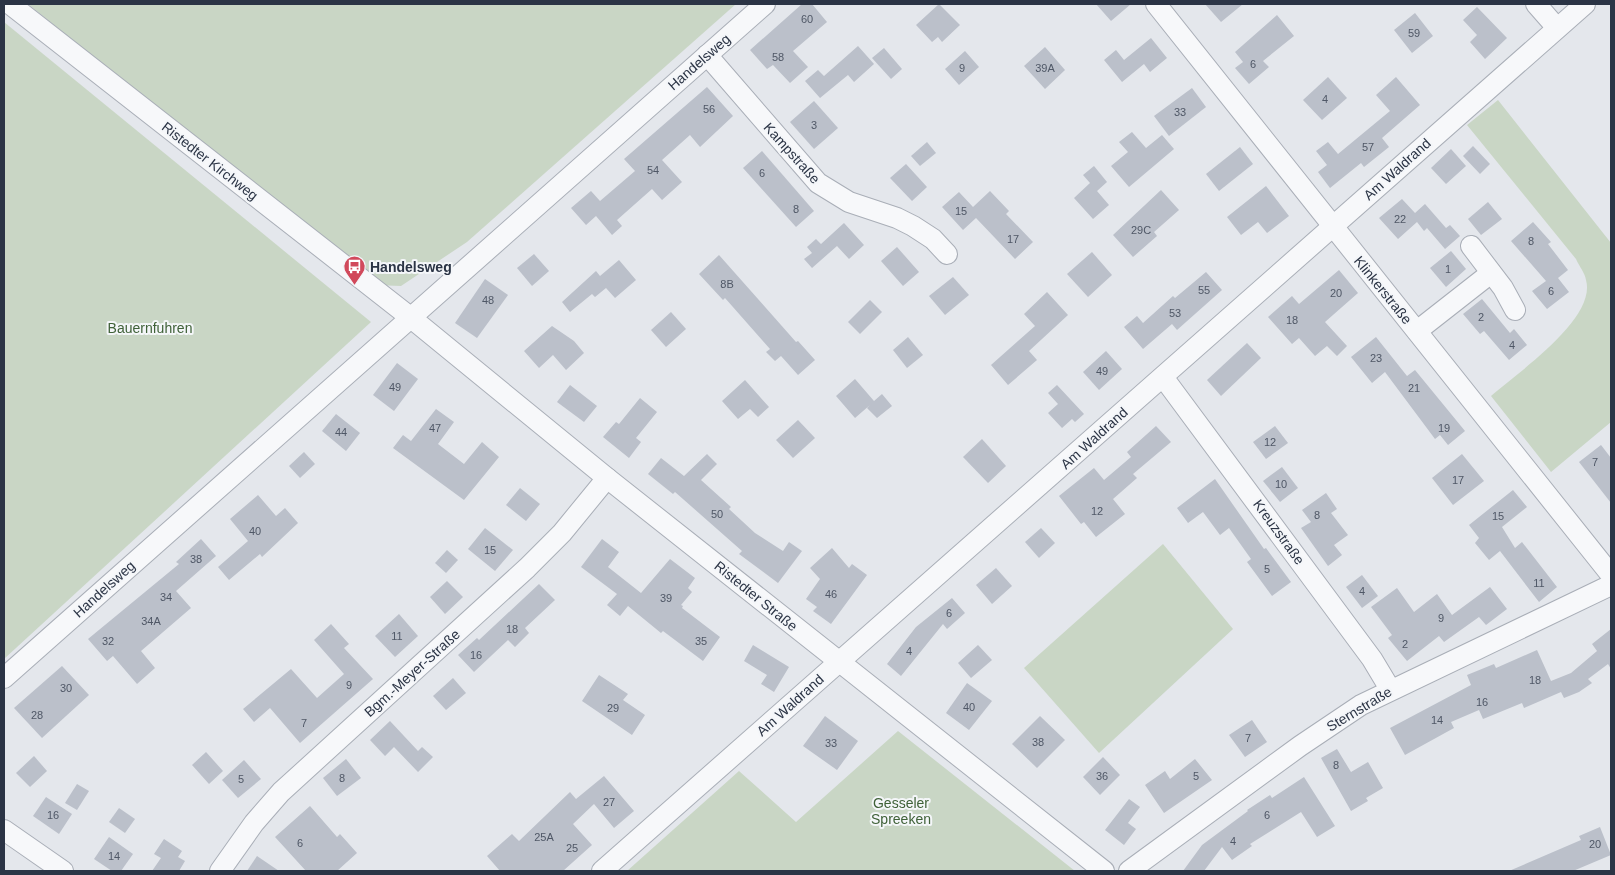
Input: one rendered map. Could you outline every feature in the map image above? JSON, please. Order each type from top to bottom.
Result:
[{"type":"street","name":"Ristedter Kirchweg","points":[[10,4],[410,318]]},
{"type":"street","name":"Handelsweg","points":[[4,678],[765,4]]},
{"type":"street","name":"Klinkerstraße","points":[[1156,4],[1611,575]]},
{"type":"street","points":[[1536,4],[1557,28]]},
{"type":"street","name":"Am Waldrand","points":[[602,871],[1585,4]]},
{"type":"street","name":"Kampstraße","points":[[707,55],[818,183],[849,202],[897,218],[914,226],[933,240],[947,254]]},
{"type":"street","points":[[1470,246],[1503,288],[1515,310]]},
{"type":"street","points":[[1417,331],[1491,273]]},
{"type":"street","name":"Ristedter Straße","points":[[410,318],[607,478],[1104,871]]},
{"type":"street","name":"Kreuzstraße","points":[[1163,377],[1372,659],[1390,689]]},
{"type":"street","name":"Bgm.-Meyer-Straße","points":[[220,871],[254,823],[281,792],[527,568],[562,534],[607,478]]},
{"type":"street","name":"Sternstraße","points":[[1129,871],[1300,746],[1361,705],[1390,689],[1488,645],[1611,585]]},
{"type":"street","points":[[4,830],[64,871]]},
{"type":"green space","points":[[28,4],[736,4],[467,242],[401,286],[375,285]]},
{"type":"green space","name":"Bauernfuhren","points":[[4,22],[371,322],[4,659]]},
{"type":"green space","points":[[1498,100],[1611,243],[1611,422],[1551,472],[1491,396],[1568,328],[1579,311],[1586,295],[1586,280],[1576,259],[1467,125]]},
{"type":"green space","points":[[1163,544],[1233,629],[1099,753],[1024,668]]},
{"type":"green space","name":"Gesseler Spreeken","points":[[898,731],[1075,871],[627,871],[739,771],[796,822]]},
{"type":"building","points":[[802,4],[812,4],[827,22],[793,51],[808,67],[790,83],[773,65],[767,69],[750,50]]},
{"type":"building","points":[[939,4],[960,25],[942,42],[938,37],[932,42],[916,25]]},
{"type":"building","points":[[1096,4],[1131,4],[1111,21]]},
{"type":"building","points":[[1205,4],[1243,4],[1221,22]]},
{"type":"building","points":[[1477,7],[1507,38],[1485,59],[1470,42],[1477,35],[1463,20]]},
{"type":"building","points":[[1415,13],[1433,36],[1412,53],[1394,30]]},
{"type":"building","points":[[1277,15],[1294,36],[1263,61],[1269,67],[1249,84],[1235,68],[1243,62],[1235,52]]},
{"type":"building","points":[[1151,38],[1167,58],[1150,72],[1144,64],[1122,82],[1104,60],[1116,50],[1124,60]]},
{"type":"building","points":[[858,46],[874,64],[854,82],[848,75],[820,98],[805,81],[818,70],[824,76]]},
{"type":"building","points":[[1045,47],[1065,70],[1045,89],[1024,66]]},
{"type":"building","points":[[884,48],[902,69],[891,79],[872,58]]},
{"type":"building","points":[[965,51],[979,67],[959,85],[945,69]]},
{"type":"building","points":[[1328,77],[1347,98],[1322,120],[1303,100]]},
{"type":"building","points":[[1396,77],[1420,105],[1382,138],[1389,147],[1364,167],[1361,163],[1330,188],[1318,172],[1327,165],[1316,151],[1328,142],[1338,154],[1390,111],[1376,95]]},
{"type":"building","points":[[707,87],[733,116],[700,147],[690,135],[662,160],[682,182],[662,200],[652,189],[617,220],[622,226],[612,235],[596,216],[586,225],[571,208],[591,191],[600,201],[635,171],[624,159]]},
{"type":"building","points":[[1192,88],[1206,107],[1169,136],[1154,116]]},
{"type":"building","points":[[814,101],[838,128],[814,149],[790,122]]},
{"type":"building","points":[[1132,132],[1146,148],[1162,135],[1174,149],[1129,187],[1111,166],[1128,152],[1119,142]]},
{"type":"building","points":[[927,142],[936,153],[920,166],[911,156]]},
{"type":"building","points":[[1473,146],[1490,164],[1480,174],[1463,156]]},
{"type":"building","points":[[1240,147],[1253,164],[1219,191],[1206,174]]},
{"type":"building","points":[[1451,149],[1466,166],[1446,184],[1431,168]]},
{"type":"building","points":[[762,151],[814,211],[796,227],[743,168]]},
{"type":"building","points":[[906,164],[927,187],[912,201],[890,178]]},
{"type":"building","points":[[1094,166],[1107,182],[1097,191],[1109,205],[1093,219],[1074,198],[1090,183],[1083,175]]},
{"type":"building","points":[[1266,186],[1289,216],[1267,233],[1258,222],[1241,235],[1227,217]]},
{"type":"building","points":[[1161,190],[1179,210],[1154,232],[1157,236],[1133,257],[1113,235]]},
{"type":"building","points":[[990,191],[1009,211],[1006,214],[1033,242],[1015,259],[976,218],[963,230],[942,207],[959,192],[973,207]]},
{"type":"building","points":[[1402,199],[1415,213],[1425,204],[1446,228],[1450,225],[1460,236],[1445,249],[1427,228],[1424,231],[1417,222],[1398,239],[1379,218]]},
{"type":"building","points":[[1488,202],[1502,219],[1481,235],[1468,219]]},
{"type":"building","points":[[1533,222],[1551,242],[1548,244],[1568,270],[1558,278],[1569,292],[1547,309],[1532,291],[1546,281],[1511,241]]},
{"type":"building","points":[[844,223],[864,245],[849,259],[837,246],[812,268],[804,259],[812,253],[807,247],[816,239],[821,244]]},
{"type":"building","points":[[897,247],[919,272],[903,286],[881,261]]},
{"type":"building","points":[[1451,251],[1466,269],[1446,287],[1430,268]]},
{"type":"building","points":[[1092,252],[1112,275],[1088,297],[1067,274]]},
{"type":"building","points":[[534,254],[549,271],[532,286],[517,268]]},
{"type":"building","points":[[719,255],[796,342],[798,341],[815,360],[798,375],[781,356],[775,361],[766,352],[770,349],[725,298],[723,300],[699,274]]},
{"type":"building","points":[[619,260],[636,280],[615,298],[606,288],[595,297],[592,294],[570,312],[562,302],[596,271],[600,276]]},
{"type":"building","points":[[1339,270],[1358,293],[1325,322],[1347,346],[1337,356],[1327,346],[1315,356],[1299,338],[1292,344],[1268,317],[1292,296],[1299,304]]},
{"type":"building","points":[[1206,272],[1222,290],[1177,330],[1172,324],[1143,349],[1124,327],[1137,316],[1143,323],[1173,296],[1175,298]]},
{"type":"building","points":[[953,277],[969,295],[945,315],[929,296]]},
{"type":"building","points":[[485,279],[508,295],[477,338],[455,323]]},
{"type":"building","points":[[1047,292],[1068,315],[1029,351],[1037,360],[1008,385],[991,365],[1035,326],[1024,314]]},
{"type":"building","points":[[1482,299],[1510,333],[1514,329],[1527,345],[1509,360],[1484,331],[1480,334],[1463,314]]},
{"type":"building","points":[[870,300],[882,312],[860,334],[848,322]]},
{"type":"building","points":[[671,312],[686,329],[666,347],[651,330]]},
{"type":"building","points":[[552,326],[574,341],[584,353],[566,370],[553,355],[539,368],[524,351]]},
{"type":"building","points":[[908,337],[923,355],[907,368],[893,350]]},
{"type":"building","points":[[1376,337],[1407,376],[1415,370],[1465,431],[1448,445],[1440,435],[1435,439],[1385,372],[1372,383],[1351,357]]},
{"type":"building","points":[[1247,343],[1261,358],[1221,396],[1207,380]]},
{"type":"building","points":[[1106,351],[1122,369],[1099,390],[1083,372]]},
{"type":"building","points":[[397,363],[418,379],[394,411],[373,395]]},
{"type":"building","points":[[855,379],[874,401],[882,394],[892,406],[877,418],[867,408],[870,405],[855,418],[836,396]]},
{"type":"building","points":[[745,380],[769,407],[758,417],[750,409],[738,419],[722,401]]},
{"type":"building","points":[[570,385],[597,406],[584,422],[557,402]]},
{"type":"building","points":[[1057,385],[1084,414],[1075,422],[1072,419],[1062,428],[1048,413],[1058,404],[1048,393]]},
{"type":"building","points":[[640,398],[657,412],[636,438],[641,442],[629,458],[603,437],[616,422],[619,424]]},
{"type":"building","points":[[436,409],[454,422],[438,444],[464,464],[482,442],[499,457],[464,500],[393,448],[403,435],[411,441]]},
{"type":"building","points":[[336,414],[360,433],[346,451],[322,431]]},
{"type":"building","points":[[798,420],[815,438],[793,458],[776,440]]},
{"type":"building","points":[[1156,426],[1171,442],[1133,474],[1137,478],[1113,499],[1125,514],[1096,537],[1084,522],[1081,524],[1059,496],[1094,468],[1104,480],[1131,457],[1127,452]]},
{"type":"building","points":[[1275,426],[1288,443],[1266,459],[1253,442]]},
{"type":"building","points":[[982,439],[1006,466],[988,483],[963,457]]},
{"type":"building","points":[[1601,445],[1611,458],[1611,503],[1579,462]]},
{"type":"building","points":[[304,452],[315,464],[300,478],[289,466]]},
{"type":"building","points":[[707,454],[717,464],[701,480],[731,507],[729,509],[755,533],[783,551],[789,542],[802,551],[778,583],[739,554],[742,551],[675,492],[673,494],[648,474],[661,458],[684,476]]},
{"type":"building","points":[[1462,454],[1484,481],[1453,505],[1432,478]]},
{"type":"building","points":[[1282,467],[1298,488],[1280,502],[1263,481]]},
{"type":"building","points":[[1215,479],[1264,549],[1266,548],[1291,582],[1272,596],[1247,562],[1251,559],[1229,528],[1220,535],[1203,512],[1188,523],[1177,508]]},
{"type":"building","points":[[520,488],[540,504],[526,521],[506,505]]},
{"type":"building","points":[[1513,490],[1527,507],[1502,527],[1515,548],[1522,542],[1557,587],[1539,602],[1500,551],[1489,560],[1475,543],[1479,538],[1469,525]]},
{"type":"building","points":[[1326,493],[1337,509],[1331,513],[1348,535],[1334,545],[1342,555],[1328,566],[1301,528],[1311,522],[1302,510]]},
{"type":"building","points":[[258,495],[276,516],[285,508],[298,523],[262,557],[260,554],[229,580],[218,567],[248,541],[230,519]]},
{"type":"building","points":[[485,528],[513,550],[495,571],[468,549]]},
{"type":"building","points":[[1041,528],[1055,543],[1039,558],[1025,542]]},
{"type":"building","points":[[201,539],[216,556],[176,591],[191,608],[141,651],[155,668],[137,684],[113,656],[107,661],[88,639],[179,564],[176,562]]},
{"type":"building","points":[[602,539],[619,552],[608,567],[641,593],[670,559],[695,578],[688,588],[692,592],[681,605],[683,606],[682,608],[720,637],[703,661],[663,631],[661,633],[628,606],[620,616],[607,605],[617,594],[581,567]]},
{"type":"building","points":[[832,548],[849,568],[852,564],[867,575],[831,624],[813,611],[817,607],[806,599],[820,579],[810,568]]},
{"type":"building","points":[[447,550],[458,560],[446,573],[435,563]]},
{"type":"building","points":[[996,568],[1012,586],[992,604],[976,585]]},
{"type":"building","points":[[1362,575],[1378,596],[1362,608],[1346,587]]},
{"type":"building","points":[[447,581],[463,597],[445,614],[430,597]]},
{"type":"building","points":[[539,584],[555,600],[525,628],[529,633],[515,647],[508,640],[474,672],[458,655],[477,638],[479,640]]},
{"type":"building","points":[[1490,587],[1507,609],[1486,625],[1479,617],[1444,642],[1439,636],[1407,661],[1388,638],[1392,635],[1371,607],[1397,588],[1414,612],[1437,594],[1452,615]]},
{"type":"building","points":[[952,598],[965,613],[947,629],[943,624],[901,676],[887,664],[916,627]]},
{"type":"building","points":[[399,614],[418,636],[395,657],[375,636]]},
{"type":"building","points":[[331,624],[349,644],[344,648],[373,679],[300,743],[270,708],[254,722],[243,709],[291,669],[317,698],[344,674],[314,640]]},
{"type":"building","points":[[1611,629],[1611,669],[1608,664],[1588,679],[1592,683],[1579,692],[1564,698],[1561,692],[1524,708],[1522,703],[1483,719],[1479,710],[1451,722],[1454,728],[1405,755],[1390,728],[1471,685],[1467,675],[1494,664],[1496,668],[1537,650],[1551,681],[1571,673],[1597,651],[1592,644]]},
{"type":"building","points":[[753,645],[789,667],[774,692],[761,684],[767,675],[744,661]]},
{"type":"building","points":[[978,645],[992,660],[971,678],[958,663]]},
{"type":"building","points":[[62,666],[89,695],[42,738],[14,708]]},
{"type":"building","points":[[599,675],[628,694],[623,700],[645,715],[632,735],[582,701]]},
{"type":"building","points":[[453,678],[466,693],[446,710],[433,696]]},
{"type":"building","points":[[967,683],[992,701],[969,730],[946,713]]},
{"type":"building","points":[[825,716],[858,741],[837,770],[803,746]]},
{"type":"building","points":[[1040,716],[1065,740],[1037,768],[1012,744]]},
{"type":"building","points":[[1252,720],[1267,742],[1245,757],[1229,735]]},
{"type":"building","points":[[390,721],[418,751],[422,747],[433,757],[418,772],[394,747],[385,756],[370,740]]},
{"type":"building","points":[[1337,749],[1351,772],[1368,762],[1383,788],[1366,798],[1368,801],[1351,811],[1321,758]]},
{"type":"building","points":[[206,752],[223,771],[209,784],[192,765]]},
{"type":"building","points":[[34,756],[47,771],[30,787],[16,773]]},
{"type":"building","points":[[1103,757],[1120,775],[1100,795],[1083,777]]},
{"type":"building","points":[[346,759],[361,778],[337,796],[323,778]]},
{"type":"building","points":[[1195,759],[1212,780],[1164,813],[1145,785],[1165,771],[1170,779]]},
{"type":"building","points":[[244,760],[261,779],[238,798],[222,780]]},
{"type":"building","points":[[604,776],[634,811],[614,828],[594,804],[573,824],[592,845],[563,871],[500,871],[487,856],[512,834],[519,841],[570,792],[576,799]]},
{"type":"building","points":[[1304,777],[1335,826],[1317,837],[1301,812],[1250,844],[1252,846],[1232,860],[1222,847],[1204,871],[1183,871],[1202,845],[1247,810],[1270,795],[1272,798]]},
{"type":"building","points":[[77,784],[89,791],[77,810],[65,803]]},
{"type":"building","points":[[46,797],[72,814],[59,834],[33,816]]},
{"type":"building","points":[[1129,799],[1140,807],[1128,823],[1136,829],[1124,845],[1105,830]]},
{"type":"building","points":[[310,806],[337,837],[340,834],[357,853],[337,871],[306,871],[275,837]]},
{"type":"building","points":[[119,808],[135,819],[125,833],[109,822]]},
{"type":"building","points":[[1600,827],[1611,855],[1573,871],[1509,871],[1581,840],[1579,836]]},
{"type":"building","points":[[109,837],[133,854],[121,871],[112,871],[94,859]]},
{"type":"building","points":[[164,839],[182,851],[178,857],[185,861],[179,871],[152,871],[161,858],[154,854]]},
{"type":"building","points":[[257,856],[279,871],[247,871]]},
{"type":"place","name":"Handelsweg","points":[[354,286]]}]
